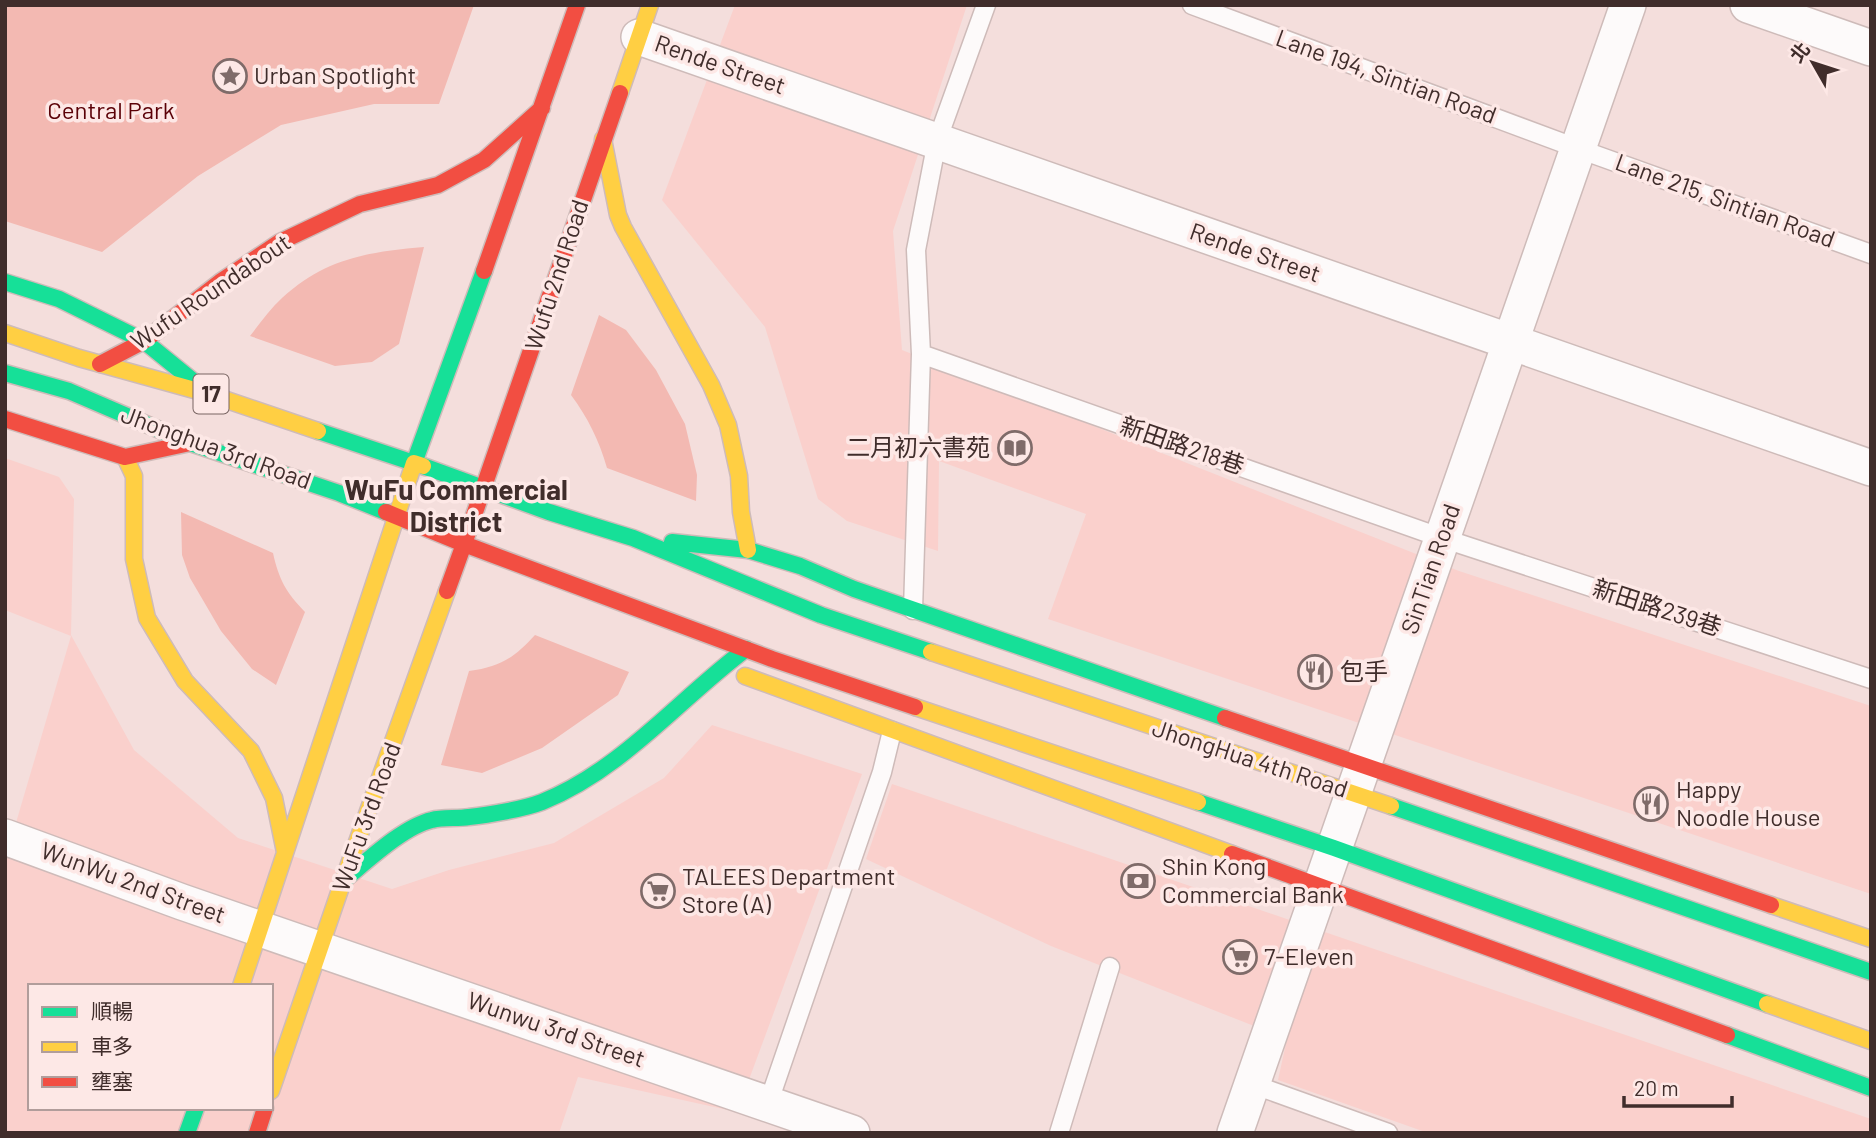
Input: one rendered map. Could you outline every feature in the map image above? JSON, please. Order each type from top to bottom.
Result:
[{"type":"street","points":[[242,984],[414,463],[577,5]]},
{"type":"street","name":"SinTian Road","points":[[1235,1133],[1628,5]]},
{"type":"street","points":[[1748,5],[1871,48]]},
{"type":"street","name":"Rende Street","points":[[645,21],[937,141],[1871,468]]},
{"type":"street","name":"Wufu 2nd Road","points":[[464,544],[645,21]]},
{"type":"street","name":"Wufu Roundabout","points":[[100,364],[144,341],[220,282],[280,242],[360,204],[438,185],[484,160],[542,108]]},
{"type":"street","points":[[603,139],[618,215],[623,227],[711,384],[728,425],[739,476],[741,513],[748,550]]},
{"type":"street","name":"Jhonghua 3rd Road","points":[[5,282],[59,299],[144,341],[209,394]]},
{"type":"street","name":"Jhonghua 3rd Road","points":[[5,332],[100,364],[209,394],[414,463]]},
{"type":"street","name":"Jhonghua 3rd Road","points":[[5,373],[69,391],[190,443],[317,485],[464,544]]},
{"type":"street","name":"Jhonghua 3rd Road","points":[[5,419],[125,457],[190,443]]},
{"type":"street","points":[[125,457],[134,476],[134,559],[146,618],[185,681],[251,751],[274,798],[285,854]]},
{"type":"street","name":"JhongHua 4th Road","points":[[414,463],[484,490],[633,538],[821,615],[1871,939]]},
{"type":"street","name":"JhongHua 4th Road","points":[[633,538],[748,550],[800,566],[854,589],[1871,972]]},
{"type":"street","points":[[464,544],[746,649],[1334,848],[1871,1041]]},
{"type":"street","name":"WuFu 3rd Road","points":[[273,1085],[464,544]]},
{"type":"street","points":[[665,619],[720,667],[1871,1088]]},
{"type":"street","points":[[343,881],[395,839],[430,820],[470,817],[541,802],[607,767],[668,718],[720,667],[746,649]]},
{"type":"street","name":"WunWu 2nd Street","points":[[6,839],[261,928]]},
{"type":"street","name":"Wunwu 3rd Street","points":[[261,928],[320,948],[763,1118],[852,1133]]},
{"type":"street","points":[[187,1133],[195,1110]]},
{"type":"street","points":[[257,1133],[264,1110]]},
{"type":"lane","points":[[913,610],[921,354],[916,250],[937,141],[986,5]]},
{"type":"lane","name":"Lane 194, Sintian Road","points":[[1192,5],[1579,149]]},
{"type":"lane","name":"Lane 215, Sintian Road","points":[[1579,149],[1871,254]]},
{"type":"lane","name":"新田路218巷","points":[[921,354],[1442,538]]},
{"type":"lane","name":"新田路239巷","points":[[1442,538],[1871,679]]},
{"type":"lane","points":[[763,1118],[882,772],[892,731]]},
{"type":"lane","points":[[1059,1133],[1110,967]]},
{"type":"lane","points":[[1252,1084],[1388,1133]]},
{"type":"shaded area","points":[[735,5],[967,5],[893,231],[902,350],[1459,571],[1871,706],[1871,894],[1048,619],[1086,514],[939,461],[938,551],[847,521],[818,499],[765,327],[662,200]]},
{"type":"shaded area","points":[[5,458],[59,477],[74,499],[71,635],[134,750],[238,838],[392,889],[449,870],[554,843],[664,778],[712,725],[862,774],[737,1112],[578,1077],[559,1133],[5,1133],[5,860],[71,636],[5,610]]},
{"type":"shaded area","points":[[892,784],[1871,1119],[1871,1133],[1428,1133],[1278,1080],[1287,1039],[1051,946],[866,859]]},
{"type":"green space","name":"Central Park","points":[[5,5],[474,5],[439,104],[374,104],[281,125],[198,176],[102,252],[5,221]]},
{"type":"green space","points":[[424,247],[399,344],[372,362],[335,366],[250,336],[282,298],[315,274],[348,259],[384,251]]},
{"type":"green space","points":[[599,315],[626,330],[656,370],[685,424],[697,475],[696,501],[607,468],[592,430],[571,395]]},
{"type":"green space","points":[[181,512],[273,553],[284,585],[305,612],[276,685],[252,669],[221,631],[190,578],[182,555]]},
{"type":"green space","points":[[535,635],[629,672],[618,695],[542,748],[482,773],[441,765],[469,671],[506,660]]},
{"type":"traffic: fast","points":[[318,431],[414,463],[484,271]]},
{"type":"traffic: fast","points":[[5,282],[59,299],[144,341],[209,394]]},
{"type":"traffic: fast","points":[[5,373],[69,391],[190,443],[339,493],[386,512]]},
{"type":"traffic: fast","points":[[423,466],[549,512],[633,538],[821,615],[931,652]]},
{"type":"traffic: fast","points":[[672,542],[748,550],[800,566],[854,589],[1225,718]]},
{"type":"traffic: fast","points":[[344,880],[386,846],[421,824],[436,819],[464,818],[526,807],[571,788],[624,753],[746,649]]},
{"type":"traffic: fast","points":[[1198,802],[1334,848],[1767,1004]]},
{"type":"traffic: fast","points":[[1391,806],[1871,972]]},
{"type":"traffic: fast","points":[[1727,1035],[1871,1088]]},
{"type":"traffic: fast","points":[[187,1133],[195,1110]]},
{"type":"traffic: slow","points":[[620,93],[650,5]]},
{"type":"traffic: slow","points":[[603,139],[618,215],[623,227],[711,385],[728,425],[739,476],[741,512],[748,550]]},
{"type":"traffic: slow","points":[[5,333],[79,358],[209,394],[318,431]]},
{"type":"traffic: slow","points":[[125,457],[134,476],[134,559],[147,618],[185,681],[251,751],[274,798],[285,852]]},
{"type":"traffic: slow","points":[[242,984],[414,463],[423,466]]},
{"type":"traffic: slow","points":[[273,1085],[447,591]]},
{"type":"traffic: slow","points":[[931,652],[1391,806]]},
{"type":"traffic: slow","points":[[745,676],[1232,854]]},
{"type":"traffic: slow","points":[[915,707],[1198,802]]},
{"type":"traffic: slow","points":[[1771,905],[1871,939]]},
{"type":"traffic: slow","points":[[1767,1004],[1871,1041]]},
{"type":"traffic: jam","points":[[484,271],[577,5]]},
{"type":"traffic: jam","points":[[386,512],[464,544],[620,93]]},
{"type":"traffic: jam","points":[[100,364],[144,341],[220,282],[280,242],[360,204],[438,185],[484,160],[542,108]]},
{"type":"traffic: jam","points":[[5,419],[125,457],[190,443]]},
{"type":"traffic: jam","points":[[447,591],[464,544],[772,659],[915,707]]},
{"type":"traffic: jam","points":[[1225,718],[1771,905]]},
{"type":"traffic: jam","points":[[1232,854],[1727,1035]]},
{"type":"traffic: jam","points":[[257,1133],[264,1110]]},
{"type":"place","name":"Urban Spotlight","points":[[230,76]]},
{"type":"place","name":"二月初六書苑","points":[[1015,448]]},
{"type":"place","name":"包手","points":[[1315,672]]},
{"type":"place","name":"Happy Noodle House","points":[[1651,804]]},
{"type":"place","name":"Shin Kong Commercial Bank","points":[[1138,881]]},
{"type":"place","name":"TALEES Department Store (A)","points":[[658,891]]},
{"type":"place","name":"7-Eleven","points":[[1240,957]]},
{"type":"district","name":"WuFu Commercial District","points":[[456,506]]}]
